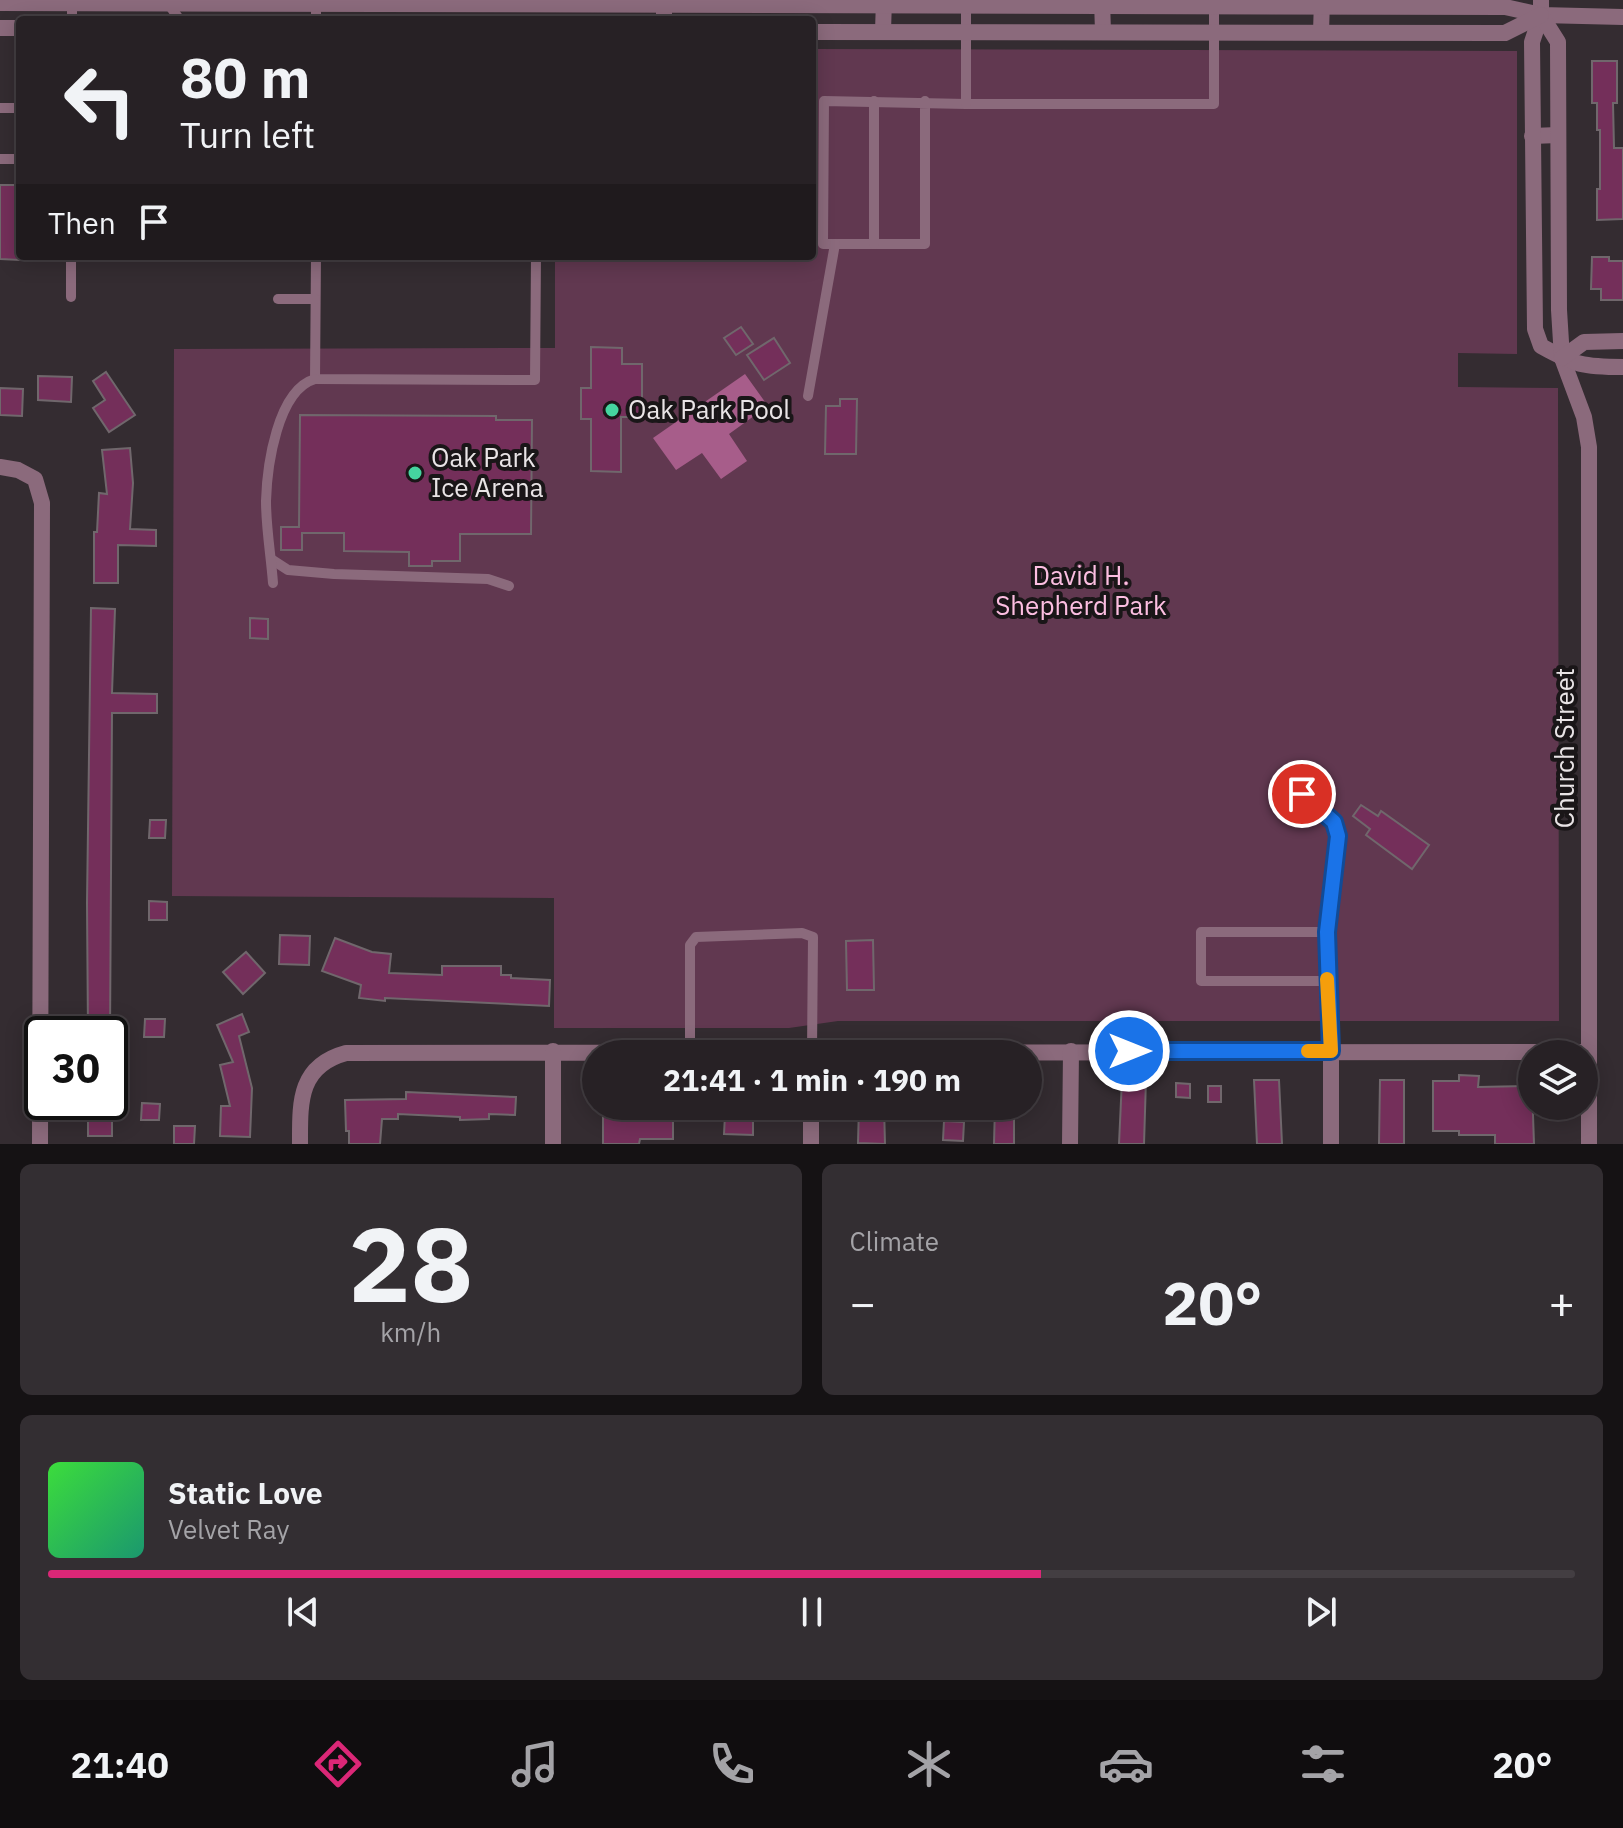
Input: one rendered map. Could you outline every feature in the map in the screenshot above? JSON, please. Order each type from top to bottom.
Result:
[{"type":"street","points":[[0,3],[72,12],[167,2],[444,12],[531,2],[753,13],[884,3],[1102,3],[1214,7],[1322,3],[1541,8],[1623,17]]},
{"type":"street","points":[[883,31],[884,3]]},
{"type":"street","points":[[1102,3],[1103,32]]},
{"type":"street","points":[[1321,32],[1322,3]]},
{"type":"street","points":[[816,32],[1505,33],[1541,8]]},
{"type":"street","name":"Church Street","points":[[1541,8],[1558,42],[1562,358],[1584,417],[1589,447],[1589,1040]]},
{"type":"street","name":"Church Street","points":[[1541,8],[1532,42],[1535,329],[1541,346],[1562,358]]},
{"type":"street","points":[[1532,136],[1558,135]]},
{"type":"street","points":[[1534,235],[1560,235]]},
{"type":"street","points":[[1562,358],[1584,342],[1623,341]]},
{"type":"street","points":[[1562,358],[1583,366],[1623,367]]},
{"type":"street","points":[[0,467],[18,470],[35,479],[42,503],[40,1144]]},
{"type":"street","points":[[553,1051],[553,1144]]},
{"type":"street","points":[[300,1144],[300,1108],[304,1085],[333,1056],[346,1053],[582,1051]]},
{"type":"street","points":[[1042,1051],[1518,1052]]},
{"type":"street","points":[[1070,1144],[1071,1051]]},
{"type":"street","points":[[1331,1051],[1331,1144]]},
{"type":"street","points":[[811,1120],[811,1144]]},
{"type":"street","name":"Church Street","points":[[1589,1120],[1589,1144]]},
{"type":"lane","points":[[966,5],[966,104]]},
{"type":"lane","points":[[925,101],[925,244],[823,244],[824,101],[925,101],[966,104],[1214,104],[1214,7]]},
{"type":"lane","points":[[874,101],[874,244]]},
{"type":"lane","points":[[808,396],[835,244]]},
{"type":"lane","points":[[71,260],[71,297]]},
{"type":"lane","points":[[315,379],[316,260]]},
{"type":"lane","points":[[273,583],[266,501],[272,448],[288,402],[305,382],[315,379],[535,380],[536,260]]},
{"type":"lane","points":[[278,299],[315,299]]},
{"type":"lane","points":[[271,559],[288,570],[488,579],[509,586]]},
{"type":"lane","points":[[1302,794],[1334,822],[1338,836],[1327,932],[1331,1051]]},
{"type":"lane","points":[[1327,932],[1201,932],[1201,981],[1327,981]]},
{"type":"lane","points":[[690,1040],[690,945],[696,937],[802,933],[813,937],[812,1040]]},
{"type":"green space","name":"David H. Shepherd Park","points":[[816,49],[1517,51],[1517,354],[1458,353],[1458,387],[1558,388],[1559,1021],[838,1021],[789,1028],[554,1028],[554,898],[172,896],[174,349],[555,348],[555,260],[816,260]]},
{"type":"shaded area","points":[[745,374],[768,406],[729,434],[747,461],[721,479],[702,453],[676,470],[653,438]]},
{"type":"building","points":[[1592,61],[1617,61],[1617,103],[1613,103],[1614,148],[1623,148],[1623,219],[1597,220],[1600,130],[1597,130],[1597,103],[1592,103]]},
{"type":"building","points":[[0,185],[16,185],[16,260],[0,259]]},
{"type":"building","points":[[1592,257],[1623,261],[1623,300],[1601,300],[1601,289],[1591,289]]},
{"type":"building","points":[[741,327],[753,344],[736,355],[724,338]]},
{"type":"building","points":[[774,338],[790,363],[764,380],[747,355]]},
{"type":"building","name":"Oak Park Pool","points":[[591,347],[622,348],[622,364],[642,364],[642,417],[621,417],[621,472],[591,471],[591,419],[581,419],[581,388],[591,388]]},
{"type":"building","points":[[106,372],[135,415],[109,432],[93,408],[105,400],[93,381]]},
{"type":"building","points":[[38,376],[72,377],[71,402],[38,400]]},
{"type":"building","points":[[0,388],[23,389],[22,416],[0,415]]},
{"type":"building","points":[[840,399],[857,399],[856,454],[825,454],[826,406],[840,406]]},
{"type":"building","name":"Oak Park Ice Arena","points":[[300,415],[496,416],[496,420],[532,420],[531,534],[460,534],[460,561],[432,561],[432,566],[409,566],[409,552],[344,551],[344,533],[302,533],[302,550],[281,550],[281,527],[299,527]]},
{"type":"building","points":[[130,448],[133,483],[130,529],[156,530],[156,546],[118,545],[118,583],[94,583],[94,532],[97,532],[99,493],[107,494],[102,450]]},
{"type":"building","points":[[91,608],[115,609],[112,693],[157,694],[157,713],[112,713],[110,1016],[88,1016]]},
{"type":"building","points":[[250,618],[268,619],[268,639],[250,638]]},
{"type":"building","points":[[1361,805],[1378,816],[1381,811],[1429,845],[1412,869],[1366,835],[1370,829],[1353,816]]},
{"type":"building","points":[[150,820],[166,820],[165,838],[149,838]]},
{"type":"building","points":[[149,901],[167,902],[167,920],[149,920]]},
{"type":"building","points":[[280,935],[310,936],[309,965],[279,964]]},
{"type":"building","points":[[335,938],[372,952],[391,954],[389,973],[442,975],[442,966],[501,966],[501,975],[511,975],[511,978],[550,980],[549,1006],[359,998],[361,985],[322,971]]},
{"type":"building","points":[[873,940],[874,990],[847,990],[846,941]]},
{"type":"building","points":[[246,952],[265,973],[243,994],[223,972]]},
{"type":"building","points":[[242,1014],[249,1032],[239,1036],[252,1088],[250,1137],[220,1136],[221,1106],[230,1106],[220,1065],[233,1062],[217,1025]]},
{"type":"building","points":[[145,1019],[165,1019],[164,1037],[144,1037]]},
{"type":"building","points":[[1459,1075],[1479,1076],[1478,1087],[1518,1086],[1518,1120],[1533,1120],[1534,1144],[1495,1144],[1495,1135],[1433,1131],[1433,1081],[1459,1081]]},
{"type":"building","points":[[1122,1079],[1146,1079],[1144,1144],[1119,1144]]},
{"type":"building","points":[[1254,1080],[1279,1080],[1282,1144],[1257,1144]]},
{"type":"building","points":[[1380,1080],[1404,1080],[1404,1144],[1379,1144]]},
{"type":"building","points":[[1176,1083],[1190,1084],[1190,1098],[1176,1097]]},
{"type":"building","points":[[1208,1086],[1221,1086],[1221,1102],[1208,1102]]},
{"type":"building","points":[[406,1092],[516,1097],[515,1115],[489,1114],[489,1119],[460,1120],[460,1117],[398,1114],[398,1119],[382,1119],[380,1144],[349,1144],[345,1100],[406,1099]]},
{"type":"building","points":[[142,1103],[160,1104],[159,1120],[141,1120]]},
{"type":"building","points":[[88,1120],[112,1120],[112,1136],[88,1136]]},
{"type":"building","points":[[603,1120],[673,1120],[673,1139],[640,1139],[639,1144],[603,1144]]},
{"type":"building","points":[[725,1120],[753,1120],[753,1135],[724,1134]]},
{"type":"building","points":[[859,1120],[884,1120],[885,1144],[858,1143]]},
{"type":"building","points":[[995,1120],[1014,1120],[1014,1144],[994,1144]]},
{"type":"building","points":[[944,1121],[964,1122],[963,1141],[943,1140]]},
{"type":"building","points":[[174,1126],[195,1126],[194,1144],[174,1144]]},
{"type":"slow traffic","points":[[1308,1051],[1331,1051],[1327,979]]},
{"type":"place","name":"Oak Park Pool","points":[[612,410]]},
{"type":"place","name":"Oak Park Ice Arena","points":[[415,473]]},
{"type":"route","points":[[1129,1051],[1331,1051],[1327,932],[1338,836],[1334,822],[1302,794]]}]
